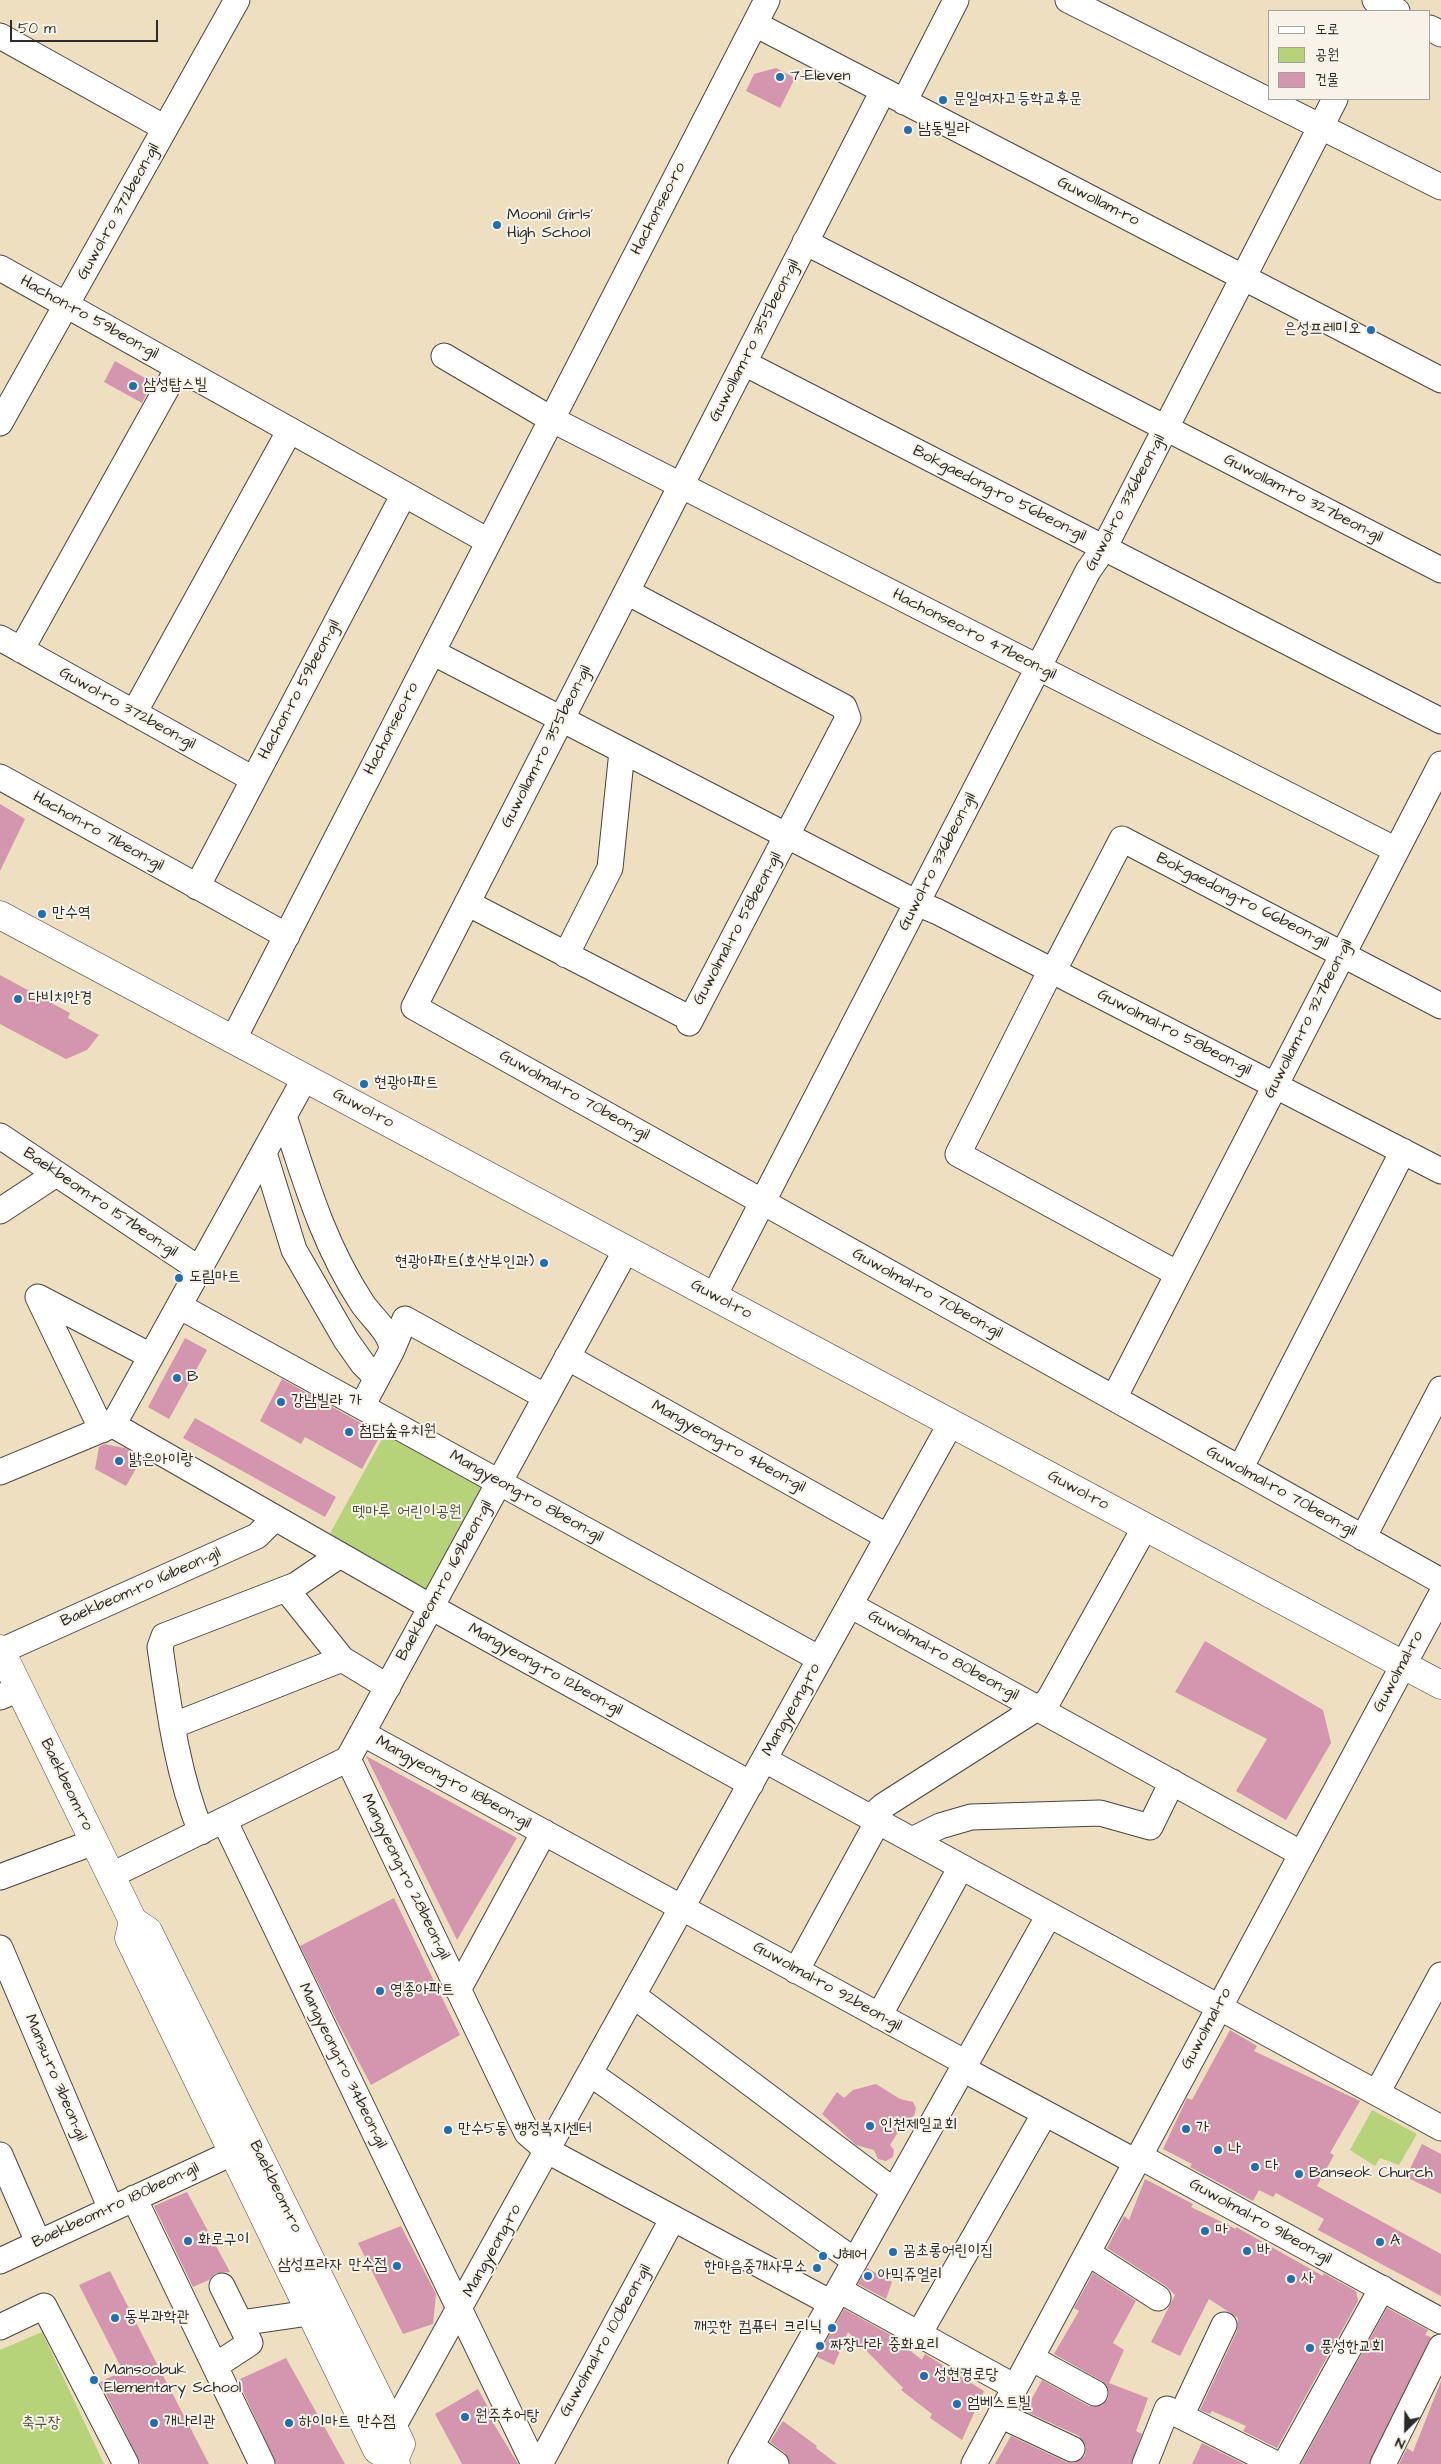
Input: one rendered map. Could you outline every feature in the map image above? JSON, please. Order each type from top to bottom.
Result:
[{"type":"main road","name":"Guwol-ro","points":[[1,919],[305,1078],[1441,1685]]},
{"type":"main road","name":"Baekbeom-ro","points":[[0,1650],[10,1693],[94,1842],[133,1920],[148,1931],[393,2427],[401,2444],[395,2462],[377,2450],[309,2313],[129,1938],[133,1920]]},
{"type":"street","name":"Guwol-ro 372beon-gil","points":[[0,423],[237,0]]},
{"type":"street","name":"Hachonseo-ro","points":[[233,1040],[767,0]]},
{"type":"street","name":"Guwollam-ro 355beon-gil","points":[[414,1007],[805,242],[894,96],[956,0]]},
{"type":"street","points":[[1068,0],[1441,187]]},
{"type":"street","name":"Guwollam-ro","points":[[755,24],[1441,380]]},
{"type":"street","points":[[0,36],[165,128]]},
{"type":"street","name":"Guwol-ro 336beon-gil","points":[[714,1296],[1088,571],[1104,548],[1334,100]]},
{"type":"street","name":"Guwol-ro 336beon-gil","points":[[805,242],[1166,428]]},
{"type":"street","name":"Hachon-ro 59beon-gil","points":[[0,268],[488,541]]},
{"type":"street","points":[[444,356],[551,419]]},
{"type":"street","name":"Bokgaedong-ro 56beon-gil","points":[[744,363],[1441,721]]},
{"type":"street","name":"Hachon-ro 59beon-gil","points":[[22,650],[178,368]]},
{"type":"street","name":"Hachonseo-ro 47beon-gil","points":[[551,419],[1396,850]]},
{"type":"street","name":"Guwollam-ro 327beon-gil","points":[[1166,428],[1441,570]]},
{"type":"street","points":[[134,713],[290,430]]},
{"type":"street","name":"Hachon-ro 59beon-gil","points":[[197,887],[404,494]]},
{"type":"street","name":"Guwolmal-ro 58beon-gil","points":[[566,955],[690,1021],[848,718],[844,707],[627,592]]},
{"type":"street","name":"Guwol-ro 372beon-gil","points":[[0,638],[253,779]]},
{"type":"street","name":"Guwolmal-ro 58beon-gil","points":[[432,652],[786,836],[1441,1170]]},
{"type":"street","points":[[467,903],[566,955],[610,868],[622,751]]},
{"type":"street","name":"Guwollam-ro 327beon-gil","points":[[1114,1398],[1441,764]]},
{"type":"street","name":"Hachon-ro 71beon-gil","points":[[0,777],[287,936]]},
{"type":"street","name":"Bokgaedong-ro 66beon-gil","points":[[1051,970],[1057,964],[1122,839],[1441,1006]]},
{"type":"street","points":[[1051,970],[958,1154],[1178,1274]]},
{"type":"street","name":"Guwolmal-ro 70beon-gil","points":[[414,1007],[1441,1581]]},
{"type":"street","points":[[0,1472],[107,1428],[154,1352],[305,1078]]},
{"type":"street","points":[[284,1116],[319,1222],[338,1262],[362,1304],[392,1341],[392,1350]]},
{"type":"street","name":"Baekbeom-ro 157beon-gil","points":[[0,1136],[199,1269]]},
{"type":"street","points":[[1240,1469],[1403,1151]]},
{"type":"street","points":[[264,1153],[294,1250],[346,1340],[363,1364],[377,1378]]},
{"type":"street","points":[[0,1211],[56,1174]]},
{"type":"street","name":"Baekbeom-ro 169beon-gil","points":[[348,1759],[626,1250]]},
{"type":"street","points":[[107,1428],[38,1297],[147,1354],[154,1352]]},
{"type":"street","name":"Mangyeong-ro 8beon-gil","points":[[179,1306],[820,1659]]},
{"type":"street","points":[[362,1406],[392,1350],[405,1319],[546,1397]]},
{"type":"street","name":"Mangyeong-ro 4beon-gil","points":[[567,1357],[888,1536]]},
{"type":"street","points":[[1363,1538],[1441,1389]]},
{"type":"street","name":"Mangyeong-ro","points":[[393,2427],[591,2074],[951,1423]]},
{"type":"street","name":"Mangyeong-ro 12beon-gil","points":[[107,1428],[275,1518],[431,1607],[751,1784]]},
{"type":"street","name":"Baekbeom-ro 161beon-gil","points":[[0,1650],[257,1536],[275,1518]]},
{"type":"street","points":[[1036,1707],[1048,1701],[1145,1527]]},
{"type":"street","points":[[201,1832],[194,1816],[172,1726],[160,1646],[164,1636],[296,1585],[340,1555]]},
{"type":"street","points":[[286,1589],[342,1659],[388,1687]]},
{"type":"street","name":"Guwolmal-ro","points":[[974,2464],[1441,1595]]},
{"type":"street","name":"Guwolmal-ro 80beon-gil","points":[[850,1605],[1302,1854]]},
{"type":"street","points":[[172,1726],[342,1659]]},
{"type":"street","name":"Guwolmal-ro 80beon-gil","points":[[874,1819],[883,1806],[1036,1707]]},
{"type":"street","name":"Mangyeong-ro 18beon-gil","points":[[362,1733],[682,1908]]},
{"type":"street","points":[[110,1876],[348,1759]]},
{"type":"street","name":"Mangyeong-ro 28beon-gil","points":[[348,1759],[527,2133],[548,2151]]},
{"type":"street","points":[[765,1760],[1441,2128]]},
{"type":"street","points":[[912,1840],[940,1826],[971,1817],[1100,1813],[1150,1827],[1172,1782]]},
{"type":"street","points":[[796,1971],[874,1819]]},
{"type":"street","name":"Mangyeong-ro 34beon-gil","points":[[224,1820],[534,2464]]},
{"type":"street","name":"Mangyeong-ro 18beon-gil","points":[[458,1990],[544,1832]]},
{"type":"street","points":[[0,1876],[94,1842]]},
{"type":"street","points":[[879,2016],[961,1867]]},
{"type":"street","name":"Guwolmal-ro 92beon-gil","points":[[682,1908],[879,2016],[1045,2113],[1138,2159]]},
{"type":"street","points":[[776,2464],[746,2455],[1049,1915]]},
{"type":"street","name":"Mansu-ro 3beon-gil","points":[[0,1948],[111,2209]]},
{"type":"street","points":[[1377,2094],[1441,1975]]},
{"type":"street","points":[[634,1996],[894,2191]]},
{"type":"street","points":[[591,2074],[855,2261]]},
{"type":"street","points":[[919,2334],[1045,2113]]},
{"type":"street","points":[[548,2151],[673,2218],[835,2297],[919,2334],[1015,2387]]},
{"type":"street","name":"Baekbeom-ro 180beon-gil","points":[[0,2260],[232,2153]]},
{"type":"street","points":[[0,2155],[38,2242]]},
{"type":"street","name":"Guwolmal-ro 91beon-gil","points":[[1138,2159],[1441,2321]]},
{"type":"street","points":[[134,2198],[262,2464]]},
{"type":"street","name":"Guwolmal-ro 100beon-gil","points":[[540,2464],[673,2218]]},
{"type":"street","points":[[1088,2253],[1158,2298]]},
{"type":"street","points":[[215,2366],[250,2343],[222,2286]]},
{"type":"street","points":[[1285,2464],[1382,2288]]},
{"type":"street","points":[[0,2327],[44,2306],[126,2464]]},
{"type":"street","points":[[240,2323],[309,2313]]},
{"type":"street","points":[[1181,2416],[1224,2325]]},
{"type":"street","points":[[1382,2464],[1441,2348]]},
{"type":"street","points":[[1031,2358],[1096,2393]]},
{"type":"street","points":[[1145,2464],[1167,2409],[1276,2464]]},
{"type":"street","points":[[1000,2415],[1072,2449]]},
{"type":"green space","name":"뗏마루 어린이공원","points":[[387,1430],[488,1488],[424,1595],[327,1539]]},
{"type":"green space","points":[[1372,2110],[1417,2134],[1399,2165],[1380,2158],[1375,2166],[1350,2150]]},
{"type":"green space","name":"축구장","points":[[42,2332],[104,2464],[0,2464],[0,2350]]},
{"type":"building","points":[[776,68],[795,78],[780,108],[746,91],[754,74]]},
{"type":"building","name":"삼성탑스빌","points":[[115,361],[152,382],[142,403],[104,382]]},
{"type":"building","points":[[0,804],[25,819],[0,871]]},
{"type":"building","points":[[0,975],[70,1013],[68,1018],[99,1035],[87,1050],[66,1059],[0,1024]]},
{"type":"building","name":"B","points":[[185,1338],[207,1350],[169,1419],[148,1407]]},
{"type":"building","points":[[282,1379],[381,1434],[362,1469],[305,1437],[301,1444],[260,1421]]},
{"type":"building","points":[[195,1418],[336,1497],[325,1517],[183,1438]]},
{"type":"building","name":"밝은아이랑","points":[[104,1444],[125,1448],[142,1458],[126,1486],[95,1469],[99,1447]]},
{"type":"building","points":[[1205,1641],[1323,1710],[1331,1743],[1286,1820],[1236,1791],[1267,1739],[1175,1692]]},
{"type":"building","points":[[366,1756],[517,1838],[457,1940]]},
{"type":"building","name":"영종아파트","points":[[394,1898],[460,2035],[371,2085],[300,1946]]},
{"type":"building","points":[[1230,2030],[1257,2046],[1254,2051],[1360,2101],[1330,2153],[1334,2155],[1317,2186],[1441,2254],[1441,2296],[1318,2230],[1324,2219],[1276,2193],[1273,2197],[1259,2190],[1253,2201],[1190,2167],[1192,2164],[1163,2149],[1187,2098],[1192,2100]]},
{"type":"building","name":"인천제일교회","points":[[876,2084],[900,2099],[913,2102],[916,2108],[914,2116],[900,2123],[900,2129],[890,2145],[894,2150],[893,2157],[886,2161],[878,2159],[874,2150],[856,2145],[822,2114],[837,2092],[844,2098],[853,2090]]},
{"type":"building","points":[[1422,2144],[1441,2154],[1441,2194],[1406,2177]]},
{"type":"building","points":[[1145,2179],[1193,2204],[1191,2207],[1236,2229],[1236,2227],[1323,2276],[1323,2273],[1356,2291],[1358,2301],[1277,2448],[1243,2431],[1246,2426],[1212,2411],[1210,2414],[1200,2410],[1237,2331],[1238,2318],[1209,2299],[1180,2356],[1151,2342],[1175,2295],[1166,2286],[1107,2248],[1124,2216],[1129,2220]]},
{"type":"building","name":"화로구이","points":[[187,2192],[230,2272],[216,2273],[209,2280],[193,2287],[154,2206]]},
{"type":"building","name":"삼성프라자 만수점","points":[[401,2226],[436,2294],[433,2324],[403,2334],[358,2243]]},
{"type":"building","points":[[867,2268],[892,2282],[886,2299],[858,2284]]},
{"type":"building","name":"개나리관","points":[[110,2271],[209,2464],[141,2464],[100,2382],[123,2371],[79,2285]]},
{"type":"building","points":[[1093,2273],[1136,2301],[1113,2343],[1124,2350],[1109,2383],[1148,2398],[1136,2431],[1142,2434],[1131,2464],[995,2464],[1011,2436],[1066,2462],[1074,2463],[1085,2456],[1086,2447],[1079,2436],[1025,2411],[1042,2380],[1089,2406],[1102,2405],[1108,2399],[1109,2392],[1102,2381],[1054,2354],[1079,2311],[1074,2308]]},
{"type":"building","points":[[1387,2308],[1428,2330],[1425,2335],[1431,2337],[1369,2464],[1301,2464]]},
{"type":"building","points":[[844,2309],[889,2334],[922,2360],[925,2354],[984,2391],[962,2440],[930,2418],[932,2414],[901,2390],[903,2388],[848,2332],[834,2365],[817,2357]]},
{"type":"building","name":"하이마트 만수점","points":[[286,2358],[345,2464],[276,2464],[238,2380]]},
{"type":"building","points":[[1441,2381],[1441,2464],[1399,2464],[1407,2448],[1413,2452]]},
{"type":"building","points":[[478,2389],[495,2420],[492,2421],[518,2464],[462,2464],[435,2414]]},
{"type":"building","points":[[783,2421],[817,2446],[816,2448],[837,2464],[790,2464],[785,2453],[770,2442]]},
{"type":"building","points":[[1202,2443],[1244,2464],[1192,2464]]},
{"type":"place","name":"7-Eleven","points":[[780,77]]},
{"type":"place","name":"문일여자고등학교후문","points":[[943,100]]},
{"type":"place","name":"남동빌라","points":[[908,130]]},
{"type":"place","name":"Moonil Girls' High School","points":[[497,225]]},
{"type":"place","name":"은성프레미오","points":[[1371,330]]},
{"type":"place","name":"삼성탑스빌","points":[[133,386]]},
{"type":"place","name":"만수역","points":[[42,914]]},
{"type":"place","name":"다비치안경","points":[[18,999]]},
{"type":"place","name":"현광아파트","points":[[364,1084]]},
{"type":"place","name":"현광아파트(호산부인과)","points":[[544,1263]]},
{"type":"place","name":"도림마트","points":[[179,1278]]},
{"type":"place","name":"B","points":[[177,1378]]},
{"type":"place","name":"강남빌라 가","points":[[281,1402]]},
{"type":"place","name":"첨담숲유치원","points":[[349,1432]]},
{"type":"place","name":"밝은아이랑","points":[[119,1461]]},
{"type":"place","name":"영종아파트","points":[[380,1991]]},
{"type":"place","name":"인천제일교회","points":[[870,2126]]},
{"type":"place","name":"가","points":[[1186,2129]]},
{"type":"place","name":"만수5동 행정복지센터","points":[[448,2130]]},
{"type":"place","name":"나","points":[[1218,2150]]},
{"type":"place","name":"다","points":[[1255,2167]]},
{"type":"place","name":"Banseok Church","points":[[1299,2174]]},
{"type":"place","name":"마","points":[[1205,2231]]},
{"type":"place","name":"화로구이","points":[[188,2241]]},
{"type":"place","name":"A","points":[[1380,2242]]},
{"type":"place","name":"바","points":[[1247,2251]]},
{"type":"place","name":"꿈초롱어린이집","points":[[893,2252]]},
{"type":"place","name":"J헤어","points":[[823,2256]]},
{"type":"place","name":"삼성프라자 만수점","points":[[397,2266]]},
{"type":"place","name":"한마음중개사무소","points":[[817,2268]]},
{"type":"place","name":"아믹쥬얼리","points":[[868,2276]]},
{"type":"place","name":"사","points":[[1291,2279]]},
{"type":"place","name":"동부과학관","points":[[115,2318]]},
{"type":"place","name":"깨끗한 컴퓨터 크리닉","points":[[832,2328]]},
{"type":"place","name":"짜장나라 중화요리","points":[[820,2346]]},
{"type":"place","name":"풍성한교회","points":[[1310,2348]]},
{"type":"place","name":"성현경로당","points":[[924,2376]]},
{"type":"place","name":"Mansoobuk Elementary School","points":[[94,2380]]},
{"type":"place","name":"엄베스트빌","points":[[957,2404]]},
{"type":"place","name":"원주추어탕","points":[[465,2417]]},
{"type":"place","name":"개나리관","points":[[154,2423]]},
{"type":"place","name":"하이마트 만수점","points":[[289,2423]]}]
